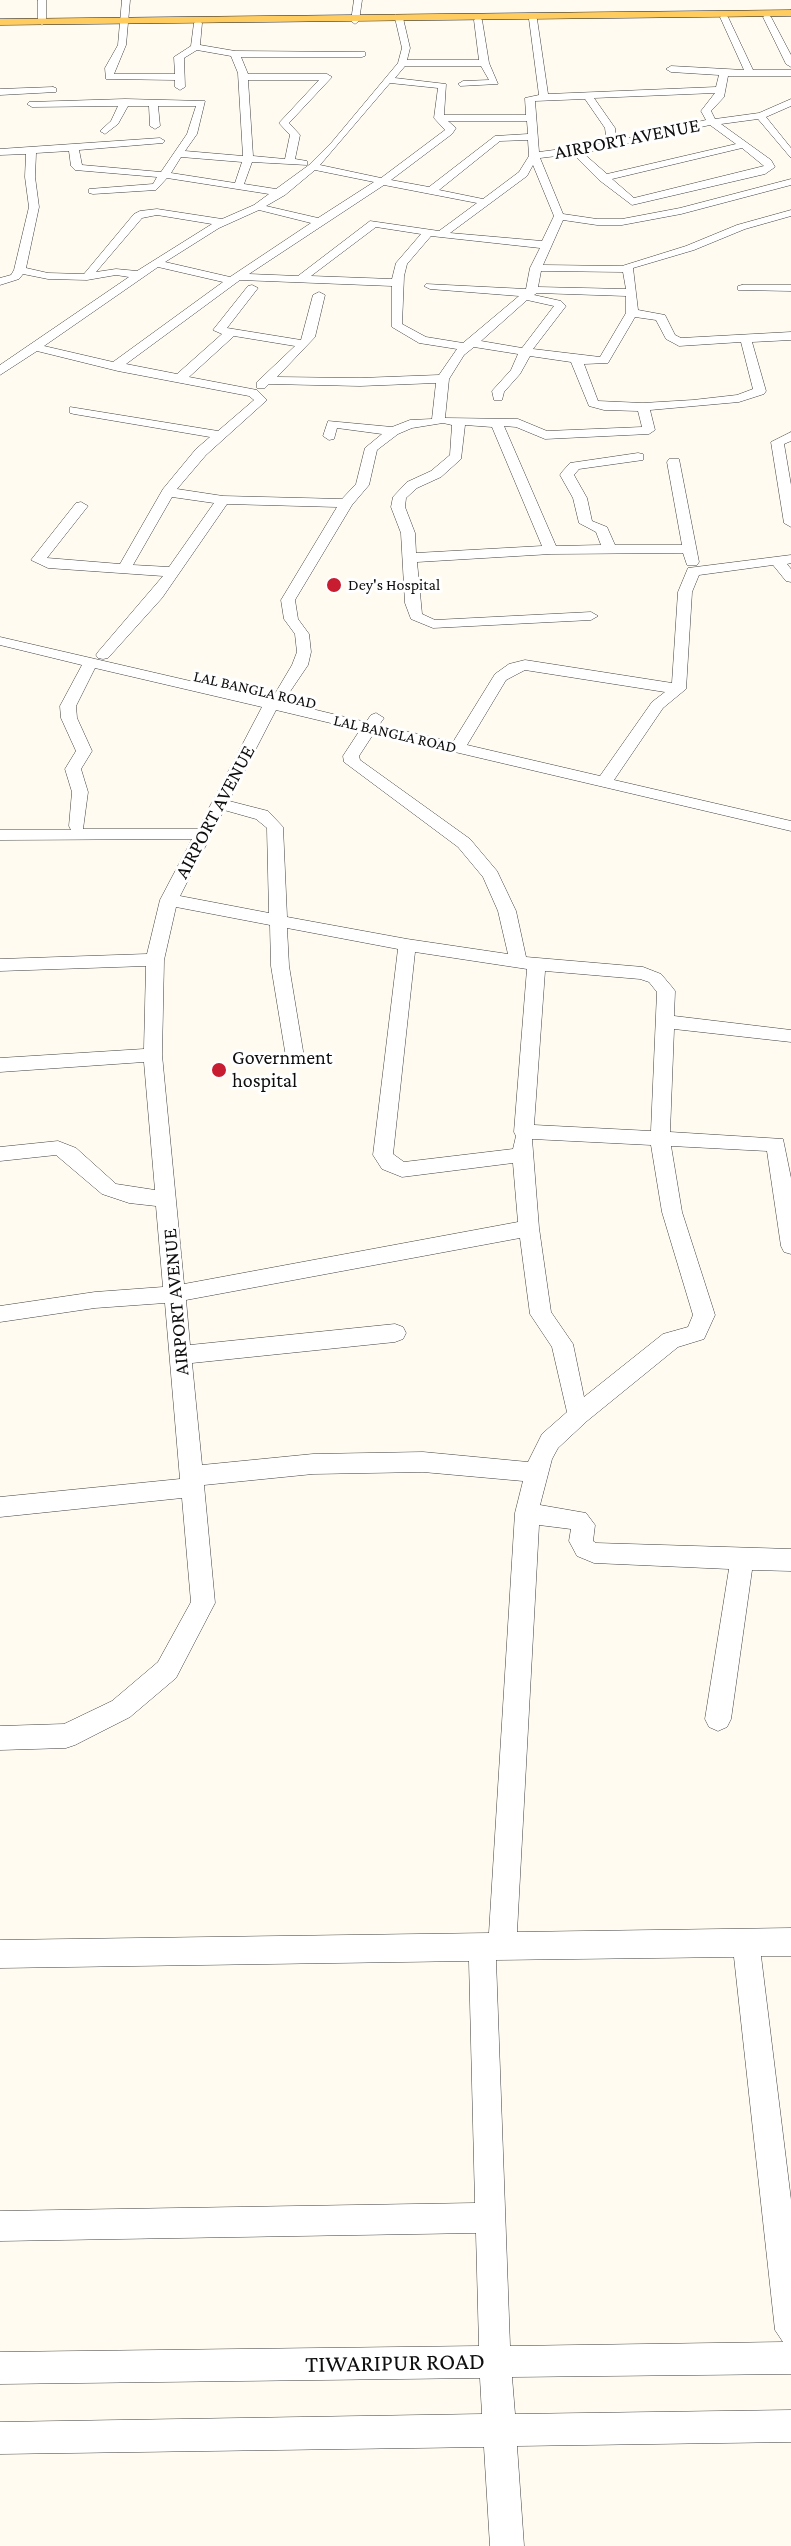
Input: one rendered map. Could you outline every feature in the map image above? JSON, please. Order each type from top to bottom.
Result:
[{"type":"main road","points":[[0,24],[791,15]]},
{"type":"main road","points":[[399,19],[478,20],[791,15]]},
{"type":"main road","points":[[0,24],[355,20]]},
{"type":"street","points":[[42,0],[42,22]]},
{"type":"street","points":[[126,0],[126,22],[122,45],[110,68],[109,77],[179,77]]},
{"type":"street","points":[[355,20],[358,0]]},
{"type":"street","points":[[724,17],[750,73]]},
{"type":"street","points":[[767,17],[791,64]]},
{"type":"street","points":[[0,371],[156,263],[222,222],[258,207],[281,193],[314,166],[402,63],[406,48],[399,19]]},
{"type":"street","points":[[533,19],[544,97]]},
{"type":"street","points":[[463,84],[495,82],[484,63],[478,20]]},
{"type":"street","points":[[195,47],[198,23]]},
{"type":"street","points":[[180,87],[179,57],[195,47],[217,48],[235,54],[362,54]]},
{"type":"street","points":[[235,54],[243,77],[248,160],[239,185]]},
{"type":"street","points":[[402,63],[484,63]]},
{"type":"street","points":[[671,69],[724,73],[791,73]]},
{"type":"street","points":[[575,151],[632,202],[761,172],[770,167],[767,162],[712,122],[706,111],[720,97],[724,73]]},
{"type":"street","points":[[243,77],[327,77],[284,123],[295,135],[289,162]]},
{"type":"street","points":[[388,80],[443,86],[439,118]]},
{"type":"street","points":[[0,92],[57,89]]},
{"type":"street","points":[[441,235],[523,174],[534,156],[528,100],[587,94],[722,90]]},
{"type":"street","points":[[587,94],[610,128],[612,145]]},
{"type":"street","points":[[105,131],[115,122],[125,102]]},
{"type":"street","points":[[153,102],[155,126]]},
{"type":"street","points":[[32,104],[201,102],[173,141],[151,155],[137,173]]},
{"type":"street","name":"AIRPORT AVENUE","points":[[559,216],[534,156],[612,145],[712,122],[760,116],[781,109],[791,102]]},
{"type":"street","points":[[760,116],[791,155]]},
{"type":"street","points":[[439,118],[530,118]]},
{"type":"street","points":[[118,367],[119,363],[259,261],[333,221],[449,132],[451,128],[439,118]]},
{"type":"street","points":[[432,190],[498,138],[531,137]]},
{"type":"street","points":[[644,137],[704,186]]},
{"type":"street","points":[[173,141],[179,154]]},
{"type":"street","points":[[0,152],[173,141]]},
{"type":"street","points":[[603,178],[682,168],[743,145]]},
{"type":"street","points":[[72,148],[76,149],[76,166],[79,168],[165,175],[281,193]]},
{"type":"street","points":[[0,282],[15,277],[20,270],[34,207],[30,177],[31,150]]},
{"type":"street","points":[[179,154],[289,162],[485,202]]},
{"type":"street","points":[[93,191],[152,190],[179,154]]},
{"type":"street","points":[[438,422],[443,379],[467,345],[528,293],[546,245],[554,234],[559,216],[597,222],[632,220],[681,211],[791,182]]},
{"type":"street","points":[[258,207],[367,227]]},
{"type":"street","points":[[87,277],[97,262],[134,225],[138,216],[144,213],[157,212],[222,222]]},
{"type":"street","points":[[626,269],[630,264],[690,248],[741,227],[791,213]]},
{"type":"street","points":[[301,279],[367,227],[377,223],[427,234],[546,245]]},
{"type":"street","points":[[427,234],[406,256],[397,283],[396,325],[423,340],[576,359],[604,360],[632,313],[632,293],[626,269]]},
{"type":"street","points":[[156,263],[236,279],[397,283]]},
{"type":"street","points":[[536,268],[626,269]]},
{"type":"street","points":[[20,270],[48,276],[87,277],[116,272],[139,275]]},
{"type":"street","points":[[430,286],[528,293],[632,293]]},
{"type":"street","points":[[252,288],[218,329],[229,334],[304,344]]},
{"type":"street","points":[[742,288],[791,288]]},
{"type":"street","points":[[498,397],[498,391],[516,372],[526,351],[560,304],[528,293]]},
{"type":"street","points":[[253,393],[309,337],[319,295]]},
{"type":"street","points":[[632,313],[660,317],[670,338],[674,340],[746,340],[791,336]]},
{"type":"street","points":[[179,379],[229,334]]},
{"type":"street","points":[[576,359],[593,403],[604,406],[643,407],[693,404],[740,398],[760,391],[746,340]]},
{"type":"street","points":[[34,347],[118,367],[253,393],[261,397],[259,402],[201,452],[168,492],[124,569]]},
{"type":"street","points":[[267,380],[360,382],[443,379]]},
{"type":"street","name":"AIRPORT AVENUE","points":[[0,1738],[66,1736],[121,1709],[167,1670],[203,1603],[153,1055],[155,960],[169,900],[276,700],[300,665],[304,652],[302,634],[291,619],[288,600],[346,503],[362,485],[371,448],[394,431],[410,424],[459,421],[518,423],[545,435],[649,430],[643,407]]},
{"type":"street","points":[[327,408],[331,430],[394,431]]},
{"type":"street","points":[[74,410],[219,435]]},
{"type":"street","points":[[459,421],[456,456],[436,474],[412,485],[400,497],[398,507],[408,533],[412,603],[416,616],[423,622],[433,624],[591,616]]},
{"type":"street","points":[[490,422],[497,425],[551,550]]},
{"type":"street","points":[[791,436],[777,442],[791,523]]},
{"type":"street","points":[[610,550],[603,530],[586,523],[580,498],[567,475],[575,466],[638,457]]},
{"type":"street","points":[[606,778],[657,705],[678,689],[681,676],[685,592],[693,571],[674,462]]},
{"type":"street","points":[[168,492],[224,500],[346,503]]},
{"type":"street","points":[[77,826],[80,792],[78,778],[73,769],[84,750],[69,718],[68,706],[97,658],[157,595],[224,500]]},
{"type":"street","points":[[81,507],[38,560],[48,564],[174,572]]},
{"type":"street","points":[[409,558],[551,550],[689,549]]},
{"type":"street","points":[[693,571],[784,560],[791,578]]},
{"type":"street","points":[[0,631],[97,658]]},
{"type":"street","name":"LAL BANGLA ROAD","points":[[0,641],[97,658],[708,801],[791,826]]},
{"type":"street","points":[[460,744],[500,677],[514,667],[525,665],[678,689]]},
{"type":"street","points":[[373,723],[351,756],[352,762],[365,774],[464,843],[491,875],[527,962],[522,1155],[528,1228],[541,1314],[565,1351],[574,1403],[579,1414]]},
{"type":"street","points":[[708,801],[791,814]]},
{"type":"street","points":[[219,804],[262,815],[275,827],[280,966],[295,1057]]},
{"type":"street","points":[[0,835],[204,834]]},
{"type":"street","points":[[169,900],[407,945],[527,962],[643,973],[655,978],[666,991],[660,1140],[672,1212],[695,1279],[704,1315],[700,1327],[692,1336],[671,1340],[550,1440],[537,1473],[527,1513],[492,1947],[491,2218],[495,2361],[507,2546]]},
{"type":"street","points":[[407,945],[384,1155],[389,1164],[402,1170],[522,1155]]},
{"type":"street","points":[[0,965],[155,960]]},
{"type":"street","points":[[664,1021],[791,1036]]},
{"type":"street","points":[[0,1065],[153,1055]]},
{"type":"street","points":[[524,1132],[783,1145],[791,1246]]},
{"type":"street","points":[[0,1154],[58,1148],[69,1152],[109,1189],[129,1195],[166,1199]]},
{"type":"street","points":[[0,1314],[95,1300],[175,1294],[528,1228]]},
{"type":"street","points":[[181,1355],[395,1333]]},
{"type":"street","points":[[0,1507],[313,1464],[423,1462],[537,1473]]},
{"type":"street","points":[[527,1513],[572,1517],[578,1520],[583,1525],[581,1541],[585,1549],[594,1553],[791,1560]]},
{"type":"street","points":[[718,1719],[742,1559]]},
{"type":"street","points":[[0,1954],[791,1942]]},
{"type":"street","points":[[746,1943],[785,2215],[791,2330]]},
{"type":"street","points":[[0,2226],[491,2218]]},
{"type":"street","name":"TIWARIPUR ROAD","points":[[0,2368],[791,2358]]},
{"type":"street","points":[[0,2438],[791,2426]]},
{"type":"place","name":"Dey's Hospital","points":[[334,585]]},
{"type":"place","name":"Government hospital","points":[[219,1070]]}]
